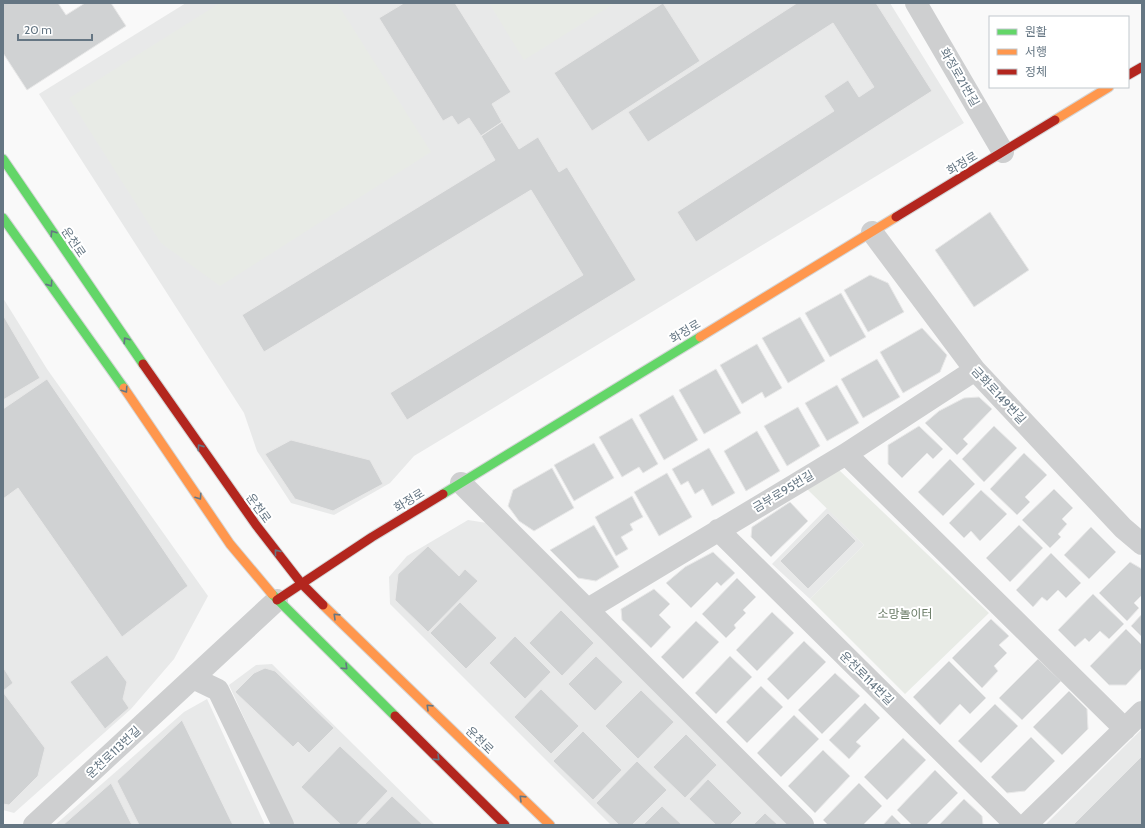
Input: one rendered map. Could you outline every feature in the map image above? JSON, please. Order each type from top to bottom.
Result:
[{"type":"street","name":"화정로21번길","points":[[916,3],[1003,152]]},
{"type":"street","points":[[1129,75],[1142,67]]},
{"type":"street","name":"화정로","points":[[277,600],[301,583],[461,483],[1107,88]]},
{"type":"street","name":"운천로","points":[[3,159],[152,378],[256,525],[301,583],[550,825]]},
{"type":"street","points":[[3,218],[122,385],[230,544],[277,600],[505,825]]},
{"type":"street","name":"금화로149번길","points":[[872,232],[975,370],[1123,528],[1142,544]]},
{"type":"street","name":"금부로95번길","points":[[588,609],[846,454],[975,370]]},
{"type":"street","points":[[846,454],[1126,729]]},
{"type":"street","points":[[461,483],[803,825]]},
{"type":"street","name":"운천로114번길","points":[[718,530],[1016,825]]},
{"type":"street","name":"운천로113번길","points":[[34,825],[277,600]]},
{"type":"street","points":[[193,678],[218,690],[283,825]]},
{"type":"street","points":[[1026,825],[1142,712]]},
{"type":"shaded area","points":[[186,3],[890,3],[964,123],[414,456],[390,483],[334,515],[291,503],[257,451],[244,413],[39,94]]},
{"type":"shaded area","points":[[3,298],[47,369],[208,596],[174,659],[131,709],[14,813],[3,810]]},
{"type":"shaded area","points":[[827,508],[864,545],[810,599],[772,564]]},
{"type":"shaded area","points":[[468,520],[487,523],[788,825],[611,825],[390,604],[389,577],[407,556]]},
{"type":"shaded area","points":[[272,664],[435,825],[293,825],[229,685],[256,665]]},
{"type":"shaded area","points":[[207,699],[265,825],[55,825],[184,712]]},
{"type":"shaded area","points":[[1142,729],[1142,825],[1045,825]]},
{"type":"green space","points":[[220,3],[337,3],[431,152],[220,286],[161,243],[69,98]]},
{"type":"green space","points":[[489,3],[615,3],[524,60]]},
{"type":"green space","name":"소망놀이터","points":[[839,470],[989,613],[905,694],[810,599],[864,545],[807,489]]},
{"type":"building","points":[[3,3],[58,3],[66,15],[85,3],[111,3],[126,26],[27,90],[3,53]]},
{"type":"building","points":[[404,3],[455,3],[511,92],[492,104],[502,122],[481,136],[469,118],[458,125],[452,116],[443,121],[379,18]]},
{"type":"building","points":[[663,3],[700,61],[592,131],[554,73]]},
{"type":"building","points":[[797,3],[876,3],[932,91],[696,242],[677,212],[834,111],[824,96],[848,80],[859,97],[874,87],[833,23],[648,142],[628,112]]},
{"type":"building","points":[[502,122],[519,149],[538,137],[559,172],[567,167],[636,280],[407,420],[390,393],[583,275],[531,190],[264,352],[242,315],[495,160],[481,136]]},
{"type":"building","points":[[990,212],[1029,270],[974,307],[935,250]]},
{"type":"building","points":[[870,275],[888,283],[904,312],[868,332],[844,290]]},
{"type":"building","points":[[841,293],[866,337],[830,357],[805,313]]},
{"type":"building","points":[[3,315],[40,378],[3,400]]},
{"type":"building","points":[[800,317],[825,361],[788,383],[762,338]]},
{"type":"building","points":[[922,328],[947,355],[940,372],[903,393],[880,352]]},
{"type":"building","points":[[757,344],[782,388],[765,398],[762,392],[742,404],[720,365]]},
{"type":"building","points":[[877,359],[900,397],[863,418],[841,379]]},
{"type":"building","points":[[716,369],[741,413],[704,434],[679,390]]},
{"type":"building","points":[[47,379],[188,586],[122,637],[18,488],[3,499],[3,409]]},
{"type":"building","points":[[837,385],[859,423],[827,441],[805,403]]},
{"type":"building","points":[[673,395],[698,440],[664,460],[639,415]]},
{"type":"building","points":[[979,397],[992,409],[963,439],[968,444],[957,455],[925,423],[939,411],[964,398]]},
{"type":"building","points":[[798,407],[820,446],[787,466],[764,426]]},
{"type":"building","points":[[632,418],[658,464],[643,473],[639,467],[622,477],[599,437]]},
{"type":"building","points":[[919,426],[943,449],[933,459],[927,453],[902,478],[888,464],[888,445]]},
{"type":"building","points":[[994,426],[1017,448],[984,482],[962,459]]},
{"type":"building","points":[[757,431],[780,471],[746,491],[724,451]]},
{"type":"building","points":[[291,440],[370,460],[383,484],[333,511],[295,499],[265,454]]},
{"type":"building","points":[[594,443],[614,478],[574,501],[554,465]]},
{"type":"building","points":[[709,448],[735,493],[712,506],[703,489],[695,494],[688,481],[681,485],[672,469]]},
{"type":"building","points":[[1024,453],[1047,475],[1025,497],[1030,502],[1017,515],[990,489]]},
{"type":"building","points":[[950,459],[975,484],[943,516],[918,492]]},
{"type":"building","points":[[552,468],[574,508],[534,531],[519,521],[508,506],[513,490]]},
{"type":"building","points":[[667,473],[692,517],[659,536],[634,492]]},
{"type":"building","points":[[1054,489],[1073,508],[1062,519],[1067,524],[1058,534],[1061,537],[1050,548],[1022,520]]},
{"type":"building","points":[[981,490],[1007,514],[980,541],[971,531],[964,538],[949,523]]},
{"type":"building","points":[[632,496],[643,517],[630,524],[633,530],[621,537],[628,549],[616,556],[595,517]]},
{"type":"building","points":[[790,502],[808,521],[771,557],[751,537],[752,527]]},
{"type":"building","points":[[828,513],[856,541],[808,589],[780,561]]},
{"type":"building","points":[[594,525],[619,567],[596,581],[578,578],[550,550]]},
{"type":"building","points":[[1019,525],[1043,548],[1010,582],[986,558]]},
{"type":"building","points":[[1091,527],[1116,552],[1089,579],[1064,555]]},
{"type":"building","points":[[428,546],[459,576],[465,569],[478,581],[428,632],[395,600],[398,574]]},
{"type":"building","points":[[713,552],[735,573],[721,586],[717,582],[691,608],[666,583],[685,567]]},
{"type":"building","points":[[1051,553],[1081,583],[1066,598],[1058,590],[1047,601],[1042,597],[1033,607],[1016,590]]},
{"type":"building","points":[[1130,562],[1142,569],[1142,595],[1134,603],[1139,608],[1127,621],[1099,593]]},
{"type":"building","points":[[737,578],[756,597],[743,610],[746,613],[734,625],[736,628],[726,638],[702,614]]},
{"type":"building","points":[[654,589],[670,604],[659,615],[671,627],[651,648],[622,620],[621,609]]},
{"type":"building","points":[[1093,594],[1124,624],[1109,639],[1100,631],[1089,642],[1085,638],[1075,647],[1058,630]]},
{"type":"building","points":[[460,602],[497,638],[466,669],[430,633]]},
{"type":"building","points":[[561,610],[594,643],[562,676],[529,643]]},
{"type":"building","points":[[772,612],[794,633],[757,671],[736,650]]},
{"type":"building","points":[[1142,614],[1142,637],[1131,626]]},
{"type":"building","points":[[991,619],[1009,636],[999,645],[1007,653],[994,666],[998,671],[982,688],[952,658]]},
{"type":"building","points":[[696,621],[719,642],[683,679],[661,657]]},
{"type":"building","points":[[1126,629],[1142,645],[1142,668],[1126,685],[1109,685],[1090,666]]},
{"type":"building","points":[[515,636],[551,672],[525,699],[489,663]]},
{"type":"building","points":[[804,641],[826,662],[788,700],[767,679]]},
{"type":"building","points":[[107,655],[127,682],[123,699],[129,708],[105,729],[70,682]]},
{"type":"building","points":[[596,656],[623,682],[595,711],[568,684]]},
{"type":"building","points":[[730,656],[752,677],[716,714],[695,693]]},
{"type":"building","points":[[1038,659],[1061,681],[1022,720],[999,698]]},
{"type":"building","points":[[949,661],[986,698],[970,714],[960,704],[940,725],[913,697]]},
{"type":"building","points":[[3,667],[13,683],[3,691]]},
{"type":"building","points":[[265,668],[275,671],[334,728],[309,753],[298,742],[293,747],[235,692],[254,673]]},
{"type":"building","points":[[835,673],[860,696],[822,734],[798,710]]},
{"type":"building","points":[[761,686],[783,707],[747,743],[726,722]]},
{"type":"building","points":[[541,689],[579,726],[551,754],[514,717]]},
{"type":"building","points":[[641,690],[674,722],[638,759],[605,726]]},
{"type":"building","points":[[1069,691],[1087,709],[1088,729],[1062,755],[1033,727]]},
{"type":"building","points":[[3,692],[45,748],[38,776],[9,805],[3,804]]},
{"type":"building","points":[[865,703],[880,718],[856,742],[861,746],[849,759],[829,740]]},
{"type":"building","points":[[995,704],[1018,726],[981,763],[958,741]]},
{"type":"building","points":[[794,715],[819,739],[781,777],[757,753]]},
{"type":"building","points":[[182,720],[233,825],[139,825],[117,781]]},
{"type":"building","points":[[583,731],[622,770],[593,800],[553,761]]},
{"type":"building","points":[[686,734],[717,765],[685,798],[653,767]]},
{"type":"building","points":[[1031,737],[1055,761],[1025,791],[1007,793],[991,777]]},
{"type":"building","points":[[903,738],[926,760],[887,800],[864,777]]},
{"type":"building","points":[[340,746],[388,791],[356,825],[341,825],[301,787]]},
{"type":"building","points":[[823,750],[850,776],[815,813],[788,786]]},
{"type":"building","points":[[1142,756],[1142,825],[1073,825]]},
{"type":"building","points":[[637,761],[667,790],[632,825],[619,825],[596,803]]},
{"type":"building","points":[[935,770],[958,793],[926,825],[912,825],[897,810]]},
{"type":"building","points":[[708,779],[742,813],[730,825],[716,825],[689,799]]},
{"type":"building","points":[[111,783],[132,825],[63,825]]},
{"type":"building","points":[[859,783],[882,806],[863,825],[828,825],[823,820]]},
{"type":"building","points":[[392,796],[423,825],[364,825]]},
{"type":"building","points":[[964,799],[982,816],[983,825],[939,825]]},
{"type":"building","points":[[662,806],[682,825],[643,825]]},
{"type":"building","points":[[765,813],[778,825],[753,825]]},
{"type":"building","points":[[892,815],[902,825],[883,825]]},
{"type":"traffic: fast","points":[[3,159],[143,364]]},
{"type":"traffic: fast","points":[[3,218],[124,388]]},
{"type":"traffic: fast","points":[[443,494],[700,337]]},
{"type":"traffic: fast","points":[[272,594],[395,716]]},
{"type":"traffic: slow","points":[[1055,120],[1107,88]]},
{"type":"traffic: slow","points":[[700,337],[896,217]]},
{"type":"traffic: slow","points":[[124,388],[230,544],[272,594]]},
{"type":"traffic: slow","points":[[323,605],[550,825]]},
{"type":"traffic: jam","points":[[1129,74],[1142,67]]},
{"type":"traffic: jam","points":[[896,217],[1055,120]]},
{"type":"traffic: jam","points":[[143,364],[256,525],[301,583],[323,605]]},
{"type":"traffic: jam","points":[[277,600],[372,537],[443,494]]},
{"type":"traffic: jam","points":[[395,716],[505,825]]}]
